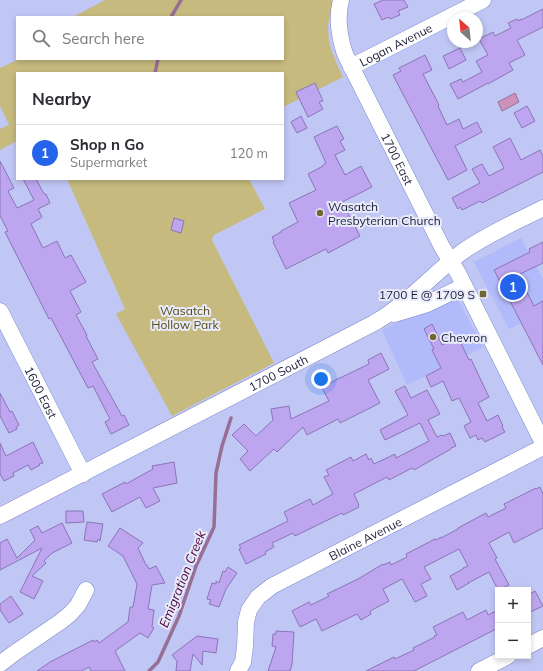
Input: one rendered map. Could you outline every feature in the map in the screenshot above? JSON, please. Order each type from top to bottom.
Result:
[{"type":"street","name":"1700 East","points":[[340,0],[338,9],[340,41],[351,67],[543,443]]},
{"type":"street","name":"Logan Avenue","points":[[351,67],[483,0]]},
{"type":"street","name":"1700 South","points":[[0,516],[387,316],[451,261],[482,239],[543,208]]},
{"type":"street","points":[[387,316],[427,304],[464,286]]},
{"type":"street","name":"1600 East","points":[[1,314],[83,474]]},
{"type":"street","name":"Blaine Avenue","points":[[238,671],[243,662],[246,622],[249,610],[258,597],[272,586],[543,448]]},
{"type":"street","points":[[0,664],[70,614],[78,605],[86,590]]},
{"type":"street","points":[[531,644],[543,638]]},
{"type":"street","points":[[479,671],[502,659]]},
{"type":"shaded area","points":[[515,93],[519,102],[502,111],[498,102]]},
{"type":"shaded area","points":[[521,238],[543,279],[543,312],[509,329],[474,262]]},
{"type":"shaded area","points":[[455,294],[483,347],[407,385],[382,330]]},
{"type":"green space","points":[[105,0],[335,0],[331,11],[328,31],[331,48],[343,77],[284,106],[284,72],[16,72],[16,142],[0,150],[0,129],[9,125],[0,106],[0,68],[17,60],[284,60],[284,16],[75,16]]},
{"type":"green space","name":"Wasatch Hollow Park","points":[[67,180],[250,180],[265,209],[214,235],[212,240],[274,363],[172,416],[116,314],[125,309]]},
{"type":"building","points":[[383,0],[404,0],[408,7],[398,11],[400,15],[382,20],[374,4]]},
{"type":"building","points":[[543,9],[543,27],[517,40],[525,55],[509,63],[513,70],[458,99],[450,84],[461,79],[463,82],[482,72],[476,61],[488,55],[483,46],[483,37],[493,32],[495,36],[511,28],[508,23],[517,19],[518,21]]},
{"type":"building","points":[[460,48],[466,60],[449,69],[443,56]]},
{"type":"building","points":[[425,55],[432,70],[423,74],[439,105],[438,106],[447,125],[459,119],[463,129],[477,122],[482,132],[455,146],[467,170],[448,180],[393,75],[401,71],[399,68]]},
{"type":"building","points":[[315,83],[323,101],[319,102],[323,109],[308,117],[296,92]]},
{"type":"building","points":[[527,106],[535,121],[522,128],[514,113]]},
{"type":"building","points":[[301,116],[307,128],[297,133],[291,122]]},
{"type":"building","name":"Wasatch Presbyterian Church","points":[[337,126],[344,139],[340,141],[345,150],[335,155],[345,175],[361,166],[372,187],[342,202],[360,236],[328,253],[326,249],[286,269],[272,237],[298,222],[289,203],[316,190],[308,174],[326,163],[314,137]]},
{"type":"building","points":[[510,138],[521,160],[540,150],[543,156],[543,172],[482,203],[480,201],[462,210],[460,207],[458,209],[452,198],[480,183],[472,169],[482,164],[489,176],[504,168],[493,147]]},
{"type":"building","points":[[0,161],[14,188],[8,191],[17,208],[34,200],[24,180],[37,180],[44,194],[46,194],[50,203],[38,209],[42,217],[31,224],[43,248],[57,241],[65,258],[71,255],[86,282],[70,291],[81,312],[76,315],[98,359],[92,362],[122,416],[124,415],[129,425],[111,434],[105,422],[110,419],[93,386],[88,388],[51,318],[49,319],[5,232],[8,231],[0,216]]},
{"type":"building","points":[[174,218],[184,221],[181,233],[171,230]]},
{"type":"building","points":[[543,242],[543,263],[518,275],[534,306],[543,301],[543,365],[494,270],[530,252],[529,249]]},
{"type":"building","points":[[432,324],[442,345],[458,337],[469,360],[471,359],[489,397],[478,403],[487,421],[498,415],[505,432],[485,442],[482,438],[478,440],[476,435],[470,438],[464,426],[471,422],[459,398],[452,401],[443,381],[431,387],[426,376],[441,368],[424,329]]},
{"type":"building","points":[[381,353],[389,369],[368,380],[380,403],[340,423],[338,419],[307,435],[303,427],[277,452],[274,449],[250,471],[240,459],[248,451],[232,435],[244,424],[256,436],[273,420],[271,409],[289,406],[291,419],[329,401],[322,388],[369,364],[368,360]]},
{"type":"building","points":[[405,386],[411,398],[427,390],[440,414],[428,420],[437,437],[450,433],[456,446],[414,470],[412,468],[389,480],[387,477],[354,494],[359,507],[343,515],[342,513],[295,536],[293,533],[272,543],[274,547],[265,552],[266,554],[246,564],[239,549],[241,548],[239,545],[288,521],[284,512],[310,499],[313,505],[333,494],[324,477],[329,475],[326,470],[351,457],[353,461],[366,454],[369,460],[371,458],[374,464],[395,454],[396,458],[429,441],[420,423],[385,440],[380,430],[408,415],[395,391]]},
{"type":"building","points":[[0,393],[19,425],[16,427],[17,429],[9,433],[0,416]]},
{"type":"building","points":[[33,442],[43,463],[31,470],[28,465],[13,473],[14,476],[4,481],[0,474],[0,443],[6,456]]},
{"type":"building","points":[[174,462],[177,483],[153,488],[160,501],[146,508],[140,497],[112,512],[102,494],[125,482],[126,484],[153,469],[152,466]]},
{"type":"building","points":[[540,487],[543,494],[543,528],[514,543],[509,532],[489,543],[497,558],[495,559],[509,585],[505,587],[496,587],[489,572],[457,590],[450,576],[468,566],[459,549],[424,567],[431,579],[421,584],[427,596],[415,602],[402,579],[383,589],[389,601],[370,611],[371,614],[361,620],[357,614],[322,631],[316,619],[300,627],[292,611],[309,602],[311,605],[329,596],[327,594],[358,579],[383,564],[390,562],[391,565],[407,557],[406,554],[435,539],[441,538],[486,513],[488,517],[506,508],[504,504]]},
{"type":"building","points":[[66,511],[83,511],[84,522],[66,523]]},
{"type":"building","points":[[87,522],[103,524],[100,541],[98,539],[97,542],[84,540]]},
{"type":"building","points":[[62,523],[72,543],[52,553],[44,561],[46,563],[32,576],[43,581],[34,599],[20,592],[42,548],[0,570],[0,543],[7,539],[17,558],[35,540],[30,530],[38,526],[42,533]]},
{"type":"building","points":[[120,528],[143,543],[138,548],[146,565],[149,569],[156,566],[165,583],[152,585],[148,609],[154,610],[152,627],[154,628],[148,638],[140,633],[115,651],[125,671],[91,671],[89,667],[81,671],[37,671],[50,662],[93,640],[94,642],[97,640],[99,643],[128,622],[130,607],[133,607],[137,584],[123,556],[108,546]]},
{"type":"building","points":[[228,567],[237,573],[226,589],[219,607],[209,604],[211,600],[207,599],[212,583],[216,584],[216,581],[219,583],[223,571],[225,572]]},
{"type":"building","points":[[535,591],[543,606],[531,612],[531,593]]},
{"type":"building","points":[[11,596],[23,614],[9,623],[0,610],[0,604]]},
{"type":"building","points":[[486,610],[488,615],[495,612],[495,630],[414,671],[366,671],[394,657],[395,659],[414,650],[413,648],[435,637],[434,636],[437,635],[433,627],[463,612],[467,620]]},
{"type":"building","points":[[276,631],[294,632],[292,664],[290,671],[268,671],[276,647],[272,646],[273,634],[276,634]]},
{"type":"building","points":[[197,636],[218,639],[216,653],[203,651],[202,665],[193,654],[190,671],[176,671],[177,661],[172,655]]},
{"type":"waterway","name":"Emigration Creek","points":[[172,16],[181,0]]},
{"type":"waterway","name":"Emigration Creek","points":[[155,72],[158,60]]},
{"type":"waterway","name":"Emigration Creek","points":[[149,671],[158,662],[179,616],[196,566],[214,527],[216,473],[222,446],[231,418]]},
{"type":"place","name":"Wasatch Presbyterian Church","points":[[320,213]]},
{"type":"place","name":"Shop n Go","points":[[513,287]]},
{"type":"place","name":"1700 E @ 1709 S","points":[[483,294]]},
{"type":"place","name":"Chevron","points":[[433,337]]}]
